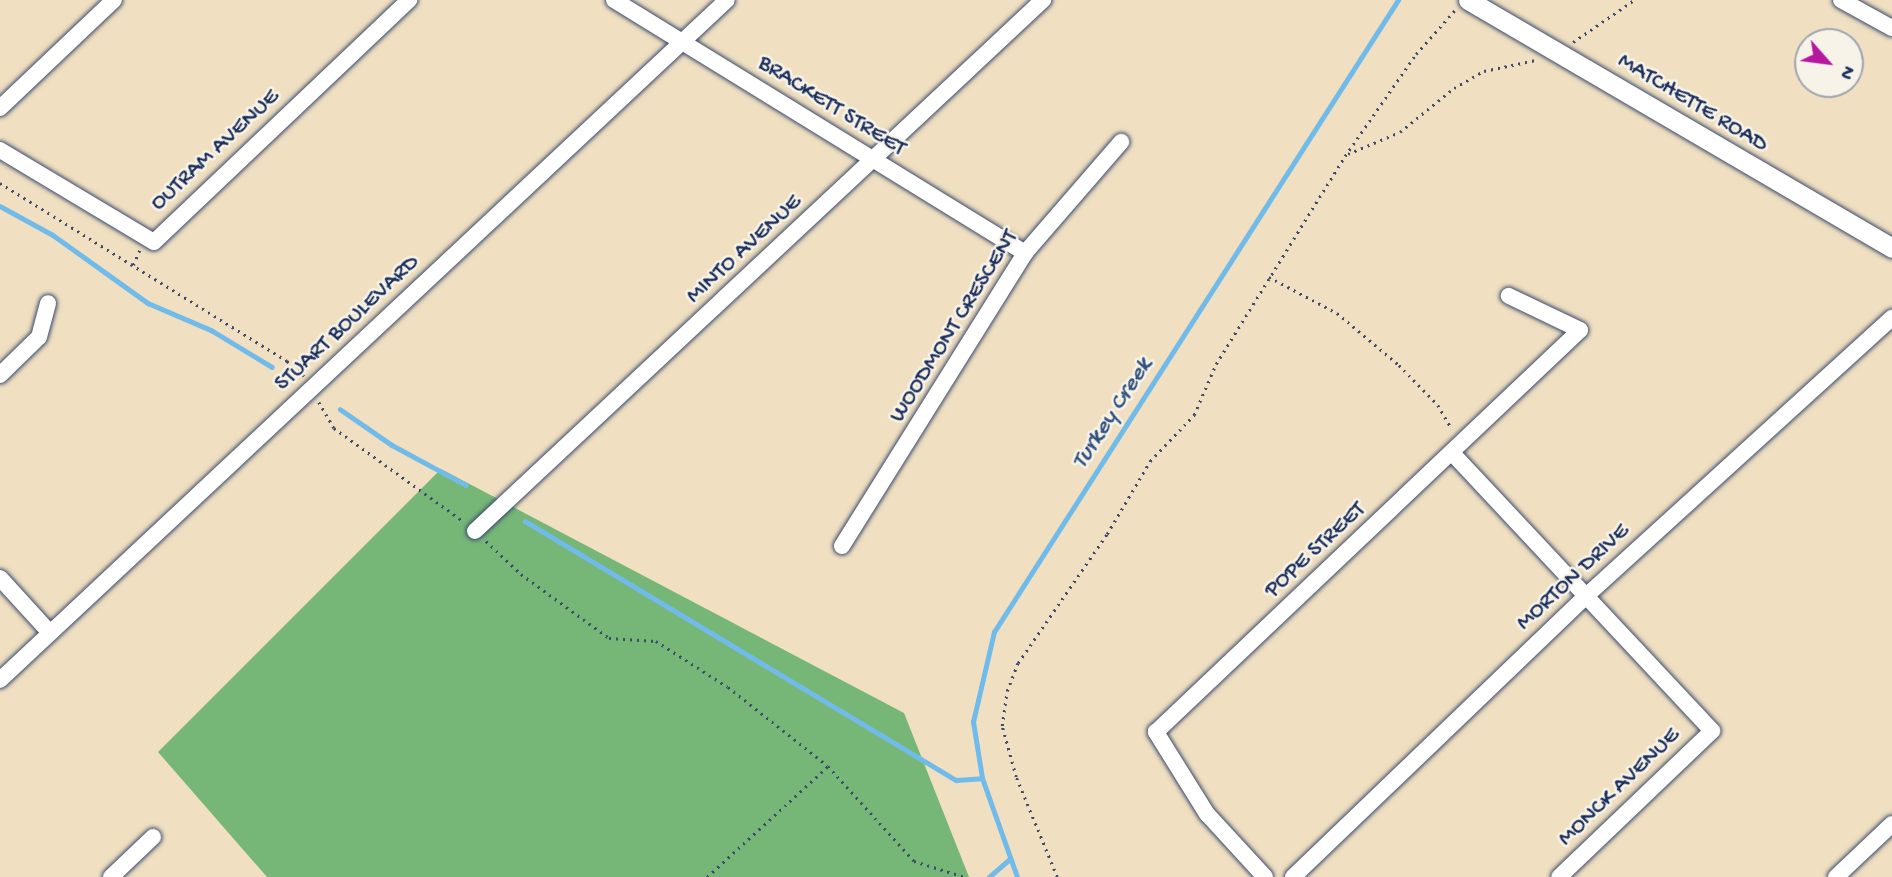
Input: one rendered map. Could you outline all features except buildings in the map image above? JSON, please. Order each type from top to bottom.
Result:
[{"type":"street","points":[[0,108],[114,0]]},
{"type":"street","name":"OUTRAM AVENUE","points":[[0,150],[154,242],[409,0]]},
{"type":"street","name":"BRACKETT STREET","points":[[614,0],[1025,253]]},
{"type":"street","name":"STUART BOULEVARD","points":[[0,680],[727,0]]},
{"type":"street","name":"MINTO AVENUE","points":[[475,531],[874,161],[1043,0]]},
{"type":"street","points":[[1841,0],[1892,28]]},
{"type":"street","name":"MATCHETTE ROAD","points":[[1462,4],[1555,51],[1892,248]]},
{"type":"street","name":"WOODMONT CRESCENT","points":[[842,546],[1025,253],[1121,142]]},
{"type":"street","name":"POPE STREET","points":[[1265,877],[1207,814],[1156,732],[1453,454],[1580,330],[1509,296]]},
{"type":"street","points":[[0,375],[38,337],[48,303]]},
{"type":"street","name":"MORTON DRIVE","points":[[1293,877],[1585,597],[1892,318]]},
{"type":"street","points":[[1453,454],[1585,597]]},
{"type":"street","points":[[0,578],[50,633]]},
{"type":"street","name":"MONCK AVENUE","points":[[1559,877],[1712,731],[1585,597]]},
{"type":"street","points":[[1836,877],[1892,824]]},
{"type":"street","points":[[111,877],[153,837]]},
{"type":"path","points":[[1345,156],[1400,132],[1454,88],[1483,71],[1525,65],[1555,51],[1634,0]]},
{"type":"path","points":[[1057,877],[1012,764],[1002,726],[1007,691],[1018,663],[1107,534],[1150,461],[1194,415],[1216,364],[1345,156],[1416,54],[1462,4]]},
{"type":"path","points":[[0,183],[287,361],[315,386],[320,405],[334,428],[475,531],[521,574],[609,638],[656,641],[728,687],[828,766],[914,862],[965,877]]},
{"type":"path","points":[[1269,277],[1337,313],[1399,365],[1438,405],[1452,429],[1453,454]]},
{"type":"path","points":[[707,877],[828,766]]},
{"type":"green space","points":[[441,469],[904,713],[969,877],[267,877],[158,752]]},
{"type":"waterway","name":"Turkey Creek","points":[[1017,877],[982,778],[973,722],[994,632],[1398,0]]},
{"type":"waterway","points":[[0,206],[53,235],[148,303],[211,330],[272,367]]},
{"type":"waterway","points":[[340,409],[392,445],[466,485]]},
{"type":"waterway","points":[[525,521],[956,780],[982,778]]},
{"type":"waterway","points":[[989,877],[1010,859]]}]
